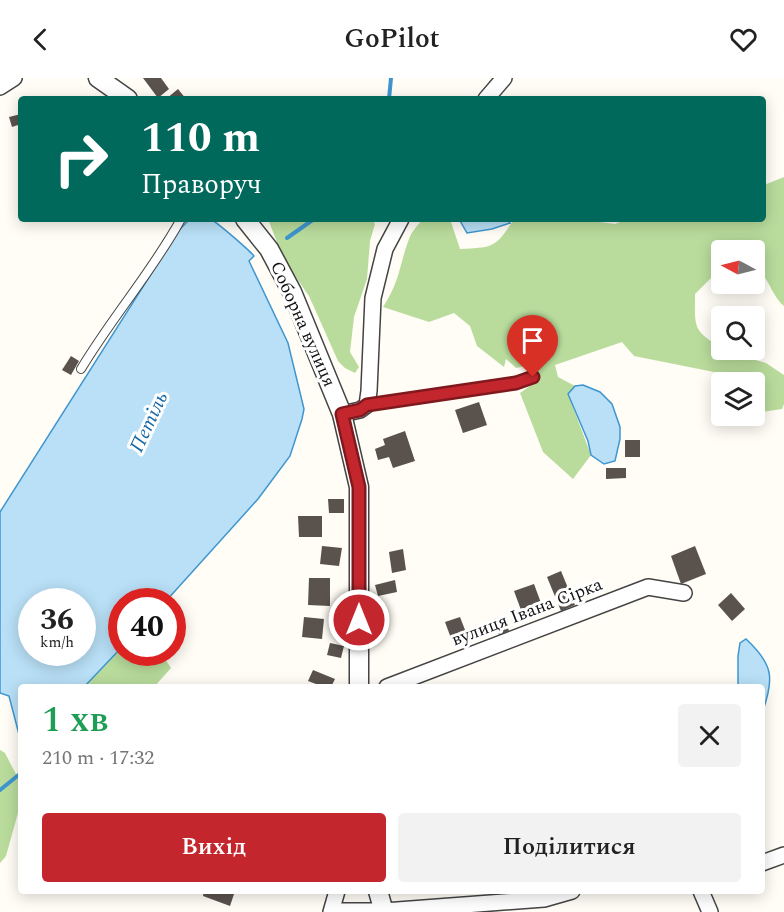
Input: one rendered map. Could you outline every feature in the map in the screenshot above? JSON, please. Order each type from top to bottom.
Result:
[{"type":"street","points":[[0,87],[14,78]]},
{"type":"street","points":[[98,78],[124,96]]},
{"type":"street","points":[[489,96],[504,78]]},
{"type":"street","name":"Соборна вулиця","points":[[246,222],[269,249],[292,292],[342,414],[359,487],[358,684]]},
{"type":"street","points":[[342,414],[360,410],[367,405],[373,298],[386,249],[400,222]]},
{"type":"street","name":"вулиця Івана Сірка","points":[[395,684],[648,587],[684,592]]},
{"type":"street","points":[[765,862],[784,855]]},
{"type":"street","points":[[336,894],[332,912],[384,911],[544,899],[562,894]]},
{"type":"street","points":[[379,894],[384,911]]},
{"type":"street","points":[[702,894],[710,912]]},
{"type":"lane","points":[[81,369],[166,246],[179,222]]},
{"type":"lane","points":[[367,405],[516,383],[533,377]]},
{"type":"green space","points":[[784,177],[784,306],[765,278],[765,240],[711,240],[711,278],[695,294],[696,321],[700,332],[711,340],[711,360],[756,360],[766,363],[784,375],[782,409],[765,412],[765,372],[714,372],[634,356],[622,342],[555,365],[558,377],[575,386],[568,394],[591,455],[573,479],[543,452],[520,393],[537,381],[534,364],[516,368],[506,359],[504,367],[477,346],[470,326],[454,313],[429,322],[383,307],[396,281],[410,236],[421,222],[451,222],[460,249],[487,247],[502,236],[512,222],[615,224],[620,222],[766,222],[766,184]]},
{"type":"green space","points":[[269,222],[374,222],[367,279],[354,317],[350,352],[359,367],[355,373],[338,361],[309,296],[284,260]]},
{"type":"green space","points":[[108,662],[108,666],[170,666],[171,668],[157,684],[87,684]]},
{"type":"green space","points":[[0,750],[5,753],[18,778],[18,813],[6,856],[0,863]]},
{"type":"water","points":[[187,222],[214,222],[254,256],[249,261],[288,343],[304,409],[290,456],[258,499],[178,588],[108,588],[108,662],[87,684],[18,684],[18,730],[9,696],[0,693],[0,512],[179,230]]},
{"type":"water","points":[[461,222],[510,223],[492,229],[467,233]]},
{"type":"water","points":[[583,385],[600,392],[612,404],[620,427],[615,461],[604,464],[591,455],[588,441],[568,394],[575,386]]},
{"type":"water","points":[[746,639],[762,656],[766,664],[770,681],[765,704],[765,684],[738,684],[740,643]]},
{"type":"building","points":[[143,78],[161,78],[169,89],[160,96],[156,96]]},
{"type":"building","points":[[178,89],[184,96],[170,96]]},
{"type":"building","points":[[18,115],[18,125],[12,127],[9,117]]},
{"type":"building","points":[[71,356],[79,361],[71,375],[62,370]]},
{"type":"building","points":[[479,402],[487,425],[463,433],[455,410]]},
{"type":"building","points":[[405,431],[415,461],[393,468],[389,457],[378,460],[375,449],[385,445],[383,439]]},
{"type":"building","points":[[625,440],[640,440],[640,457],[625,457]]},
{"type":"building","points":[[606,468],[626,468],[626,478],[606,479]]},
{"type":"building","points":[[328,499],[344,499],[344,513],[329,513]]},
{"type":"building","points":[[298,516],[322,516],[322,537],[299,537]]},
{"type":"building","points":[[322,546],[342,548],[339,566],[320,564]]},
{"type":"building","points":[[695,546],[706,574],[681,584],[671,556]]},
{"type":"building","points":[[403,549],[406,570],[392,573],[389,552]]},
{"type":"building","points":[[561,571],[575,605],[561,611],[547,577]]},
{"type":"building","points":[[309,578],[330,578],[330,606],[308,605]]},
{"type":"building","points":[[395,580],[397,592],[378,596],[375,585]]},
{"type":"building","points":[[534,584],[541,603],[521,610],[514,591]]},
{"type":"building","points":[[731,593],[745,609],[732,621],[718,605]]},
{"type":"building","points":[[504,616],[509,631],[499,635],[494,619]]},
{"type":"building","points":[[304,617],[324,619],[322,639],[302,637]]},
{"type":"building","points":[[460,617],[467,635],[452,641],[445,622]]},
{"type":"building","points":[[330,643],[344,646],[341,658],[327,655]]},
{"type":"building","points":[[313,670],[335,679],[332,684],[316,684],[308,681]]},
{"type":"building","points":[[203,894],[234,894],[230,906],[203,896]]},
{"type":"waterway","name":"Петіль","points":[[389,96],[391,78]]},
{"type":"waterway","name":"Петіль","points":[[287,238],[310,222]]},
{"type":"waterway","name":"Петіль","points":[[0,790],[18,775]]},
{"type":"route","points":[[359,620],[359,487],[342,414],[360,410],[367,405],[516,383],[533,377]]}]
